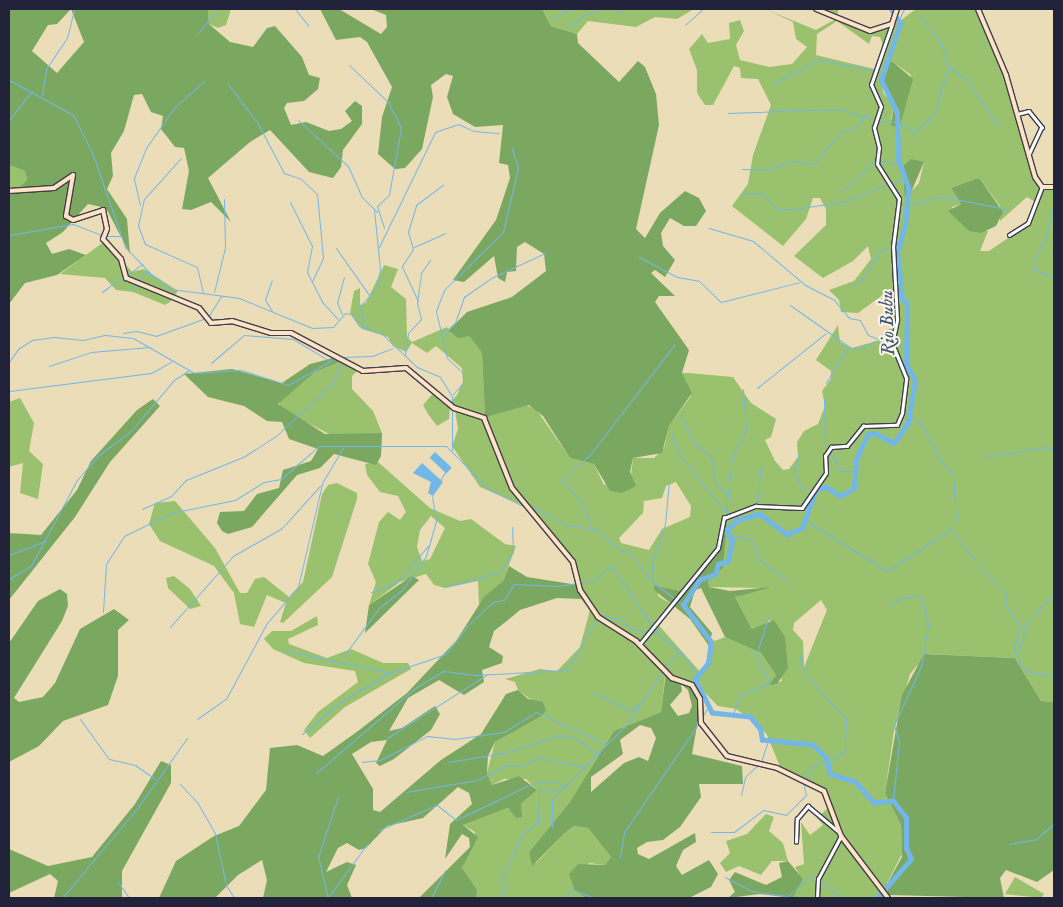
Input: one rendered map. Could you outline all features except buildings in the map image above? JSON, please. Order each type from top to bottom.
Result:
[{"type":"street","points":[[816,9],[863,31],[892,24]]},
{"type":"street","points":[[978,9],[1017,114],[1029,156],[1042,187],[1028,223],[1009,235]]},
{"type":"street","points":[[639,645],[718,548],[724,518],[756,506],[802,508],[826,472],[825,456],[831,447],[847,446],[863,426],[897,425],[902,413],[906,378],[892,344],[898,320],[893,247],[899,199],[876,164],[879,144],[874,128],[882,107],[871,85],[897,10]]},
{"type":"street","points":[[1017,114],[1029,112],[1042,127],[1029,156]]},
{"type":"street","points":[[9,191],[54,188],[73,175],[66,216],[73,220],[103,210],[105,244],[121,259],[126,278],[199,308],[211,323],[232,321],[271,333],[291,333],[363,371],[406,368],[454,408],[478,415],[490,424],[512,488],[573,562],[580,590],[598,618],[639,645],[666,673],[692,685],[700,699],[701,724],[727,756],[777,768],[824,791],[840,834],[818,879],[817,898]]},
{"type":"street","points":[[1042,187],[1054,187]]},
{"type":"street","points":[[796,842],[797,819],[810,805],[840,834],[886,897]]},
{"type":"green space","points":[[9,9],[71,9],[208,9],[209,24],[230,42],[253,47],[267,28],[275,26],[302,57],[309,75],[320,78],[318,89],[304,101],[287,103],[284,108],[291,125],[306,122],[329,131],[341,129],[352,121],[345,111],[355,101],[362,106],[362,124],[343,150],[341,167],[333,178],[309,172],[270,130],[250,142],[208,178],[231,222],[211,202],[191,210],[182,209],[189,171],[184,148],[175,147],[161,129],[163,116],[151,112],[142,94],[134,95],[124,131],[111,153],[113,176],[107,189],[127,219],[130,254],[106,208],[88,204],[63,232],[46,243],[52,254],[69,249],[86,255],[57,275],[25,283],[9,304],[9,190],[15,191],[27,180],[25,171],[9,165]],"holes":[[[71,9],[84,42],[57,73],[32,51],[48,25],[57,24]]]},
{"type":"green space","points":[[208,9],[231,9],[226,25],[218,28],[209,24]]},
{"type":"green space","points":[[320,9],[339,9],[381,34],[387,27],[386,15],[371,9],[542,9],[551,26],[577,34],[578,43],[619,82],[638,61],[645,67],[656,94],[659,125],[636,229],[645,238],[660,213],[685,191],[699,198],[706,211],[696,226],[684,226],[670,218],[661,233],[663,246],[675,260],[665,277],[655,270],[651,273],[675,296],[659,296],[655,302],[689,350],[682,373],[692,393],[669,426],[662,453],[633,458],[630,472],[636,486],[622,493],[610,491],[594,464],[570,458],[543,416],[529,405],[485,417],[482,353],[469,336],[458,338],[448,331],[467,312],[512,297],[546,271],[544,254],[525,242],[517,247],[516,271],[507,272],[505,282],[498,278],[494,256],[464,282],[453,280],[496,220],[510,178],[508,165],[499,163],[503,125],[475,127],[453,114],[447,97],[453,76],[446,74],[431,85],[433,97],[422,149],[405,168],[395,169],[378,154],[382,117],[392,87],[367,42],[360,37],[336,40]]},
{"type":"green space","points":[[542,9],[694,9],[677,19],[655,17],[636,27],[588,21],[577,34],[551,26]]},
{"type":"green space","points":[[765,9],[816,30],[834,20],[816,9],[839,9],[837,15],[869,32],[901,20],[916,9],[980,9],[1025,133],[1033,170],[1043,186],[1054,185],[1054,702],[1041,701],[1015,658],[927,654],[910,674],[894,731],[885,793],[901,825],[902,854],[887,883],[888,894],[882,898],[793,898],[802,879],[795,867],[804,864],[801,822],[810,835],[823,825],[817,818],[830,806],[827,796],[781,769],[767,735],[756,723],[736,709],[718,706],[695,683],[665,676],[661,712],[614,731],[569,803],[529,852],[536,863],[566,832],[576,826],[588,828],[611,857],[605,865],[589,863],[575,891],[586,898],[476,898],[476,890],[462,869],[475,832],[463,825],[508,808],[517,818],[521,804],[537,790],[526,779],[504,779],[492,785],[487,773],[495,742],[546,711],[518,690],[515,682],[505,679],[540,669],[557,671],[580,647],[590,610],[581,599],[574,567],[553,543],[551,530],[534,510],[480,487],[452,446],[458,429],[455,410],[450,406],[449,419],[437,426],[423,405],[435,391],[450,403],[457,395],[463,382],[462,368],[436,346],[427,353],[412,343],[406,352],[393,346],[388,337],[362,329],[350,313],[354,291],[360,288],[360,305],[366,303],[384,265],[398,269],[391,287],[406,299],[407,337],[412,342],[447,327],[451,334],[469,336],[482,353],[485,416],[523,404],[536,409],[570,458],[594,464],[604,485],[631,475],[633,458],[654,458],[664,448],[669,426],[691,396],[682,373],[733,377],[751,403],[776,419],[771,437],[765,440],[775,461],[783,470],[789,469],[798,457],[797,442],[804,431],[818,424],[825,406],[822,391],[831,379],[831,371],[816,360],[838,325],[840,342],[852,348],[880,340],[886,330],[897,327],[899,295],[884,294],[858,313],[841,312],[839,300],[829,290],[854,281],[871,259],[868,246],[853,261],[823,278],[794,256],[826,225],[826,209],[820,198],[813,198],[806,219],[783,246],[732,206],[748,184],[753,155],[771,105],[758,79],[741,78],[740,68],[734,66],[713,105],[705,105],[697,93],[697,70],[689,49],[702,34],[708,43],[730,39],[729,23],[740,20],[744,31],[736,45],[740,60],[769,67],[792,64],[807,47],[796,39],[793,22]],"holes":[[[837,21],[869,44],[872,36],[880,37],[883,46],[874,69],[816,55],[817,34]],[[886,62],[893,62],[911,75],[904,109],[891,120],[894,104],[884,94],[880,80]],[[924,162],[919,183],[906,197],[903,180]],[[975,179],[980,179],[1000,206],[1000,221],[1027,197],[1037,203],[1030,223],[989,251],[980,251],[988,231],[969,231],[952,207],[961,204],[951,188]],[[676,482],[691,506],[690,517],[662,529],[649,550],[621,543],[619,538],[643,513],[644,501],[662,498],[666,486]],[[726,522],[723,568],[708,581],[709,587],[762,588],[735,597],[752,629],[760,629],[770,620],[782,681],[770,684],[776,675],[761,653],[725,637],[709,643],[707,666],[702,674],[655,621],[671,604],[658,596],[658,586],[680,591],[717,554]],[[821,600],[827,610],[804,667],[803,641],[793,630],[794,623]]]},
{"type":"green space","points":[[886,62],[893,62],[913,79],[899,129],[891,125],[894,104],[881,84]]},
{"type":"green space","points":[[911,159],[924,162],[909,197],[905,197],[902,167]]},
{"type":"green space","points":[[9,165],[25,171],[27,180],[15,191],[9,190]]},
{"type":"green space","points":[[980,179],[1003,212],[996,226],[981,233],[969,231],[948,211],[961,204],[951,188]]},
{"type":"green space","points":[[105,241],[132,272],[144,269],[178,291],[170,302],[165,305],[133,292],[116,290],[105,278],[60,274]]},
{"type":"green space","points":[[341,356],[343,360],[315,372],[278,404],[325,434],[382,433],[381,456],[376,465],[334,454],[320,468],[297,475],[252,527],[228,534],[222,531],[217,523],[220,512],[244,511],[257,494],[279,488],[283,470],[311,461],[318,449],[289,439],[282,422],[267,421],[244,406],[208,397],[184,374],[232,369],[282,383],[310,364]]},
{"type":"green space","points":[[344,358],[358,370],[352,376],[352,389],[373,411],[382,433],[333,436],[279,408],[280,399],[315,372]]},
{"type":"green space","points":[[20,398],[34,423],[29,451],[43,464],[38,499],[20,493],[23,463],[9,467],[9,402]]},
{"type":"green space","points":[[153,399],[160,406],[110,462],[75,517],[9,600],[9,533],[41,535],[77,490],[91,461],[137,410]]},
{"type":"green space","points":[[378,462],[430,508],[460,521],[471,519],[505,544],[516,546],[503,581],[479,606],[478,581],[445,588],[434,585],[426,574],[400,582],[369,605],[376,582],[368,564],[379,522],[388,512],[400,520],[406,512],[398,496],[380,492],[367,475],[365,464]],"holes":[[[431,516],[445,528],[430,559],[422,561],[417,547],[420,530]]]},
{"type":"green space","points":[[337,483],[357,493],[357,499],[332,577],[283,623],[280,622],[286,603],[267,595],[254,627],[240,624],[234,593],[214,566],[160,541],[149,524],[155,503],[175,501],[215,548],[240,593],[247,593],[255,579],[264,577],[289,597],[303,582],[322,494],[328,485]]},
{"type":"green space","points":[[727,522],[723,568],[708,581],[709,587],[730,591],[772,587],[735,597],[752,629],[774,620],[785,637],[788,668],[777,684],[769,685],[776,675],[761,653],[725,637],[701,588],[695,590],[690,607],[712,633],[709,646],[690,619],[654,590],[654,585],[680,591],[717,554],[720,525]]},
{"type":"green space","points":[[509,566],[527,577],[578,585],[581,599],[557,598],[520,610],[494,631],[489,647],[503,656],[502,663],[482,670],[484,682],[464,695],[439,680],[408,698],[389,731],[402,728],[435,706],[440,714],[431,730],[394,759],[380,766],[376,763],[387,740],[371,742],[352,754],[373,789],[373,810],[380,812],[441,760],[481,734],[506,694],[518,690],[528,699],[543,702],[546,711],[541,716],[495,742],[488,756],[487,773],[492,785],[519,776],[537,790],[521,804],[522,817],[516,818],[508,808],[463,825],[478,837],[462,868],[477,890],[476,898],[419,898],[470,847],[469,838],[462,834],[445,859],[450,824],[472,804],[469,793],[458,787],[423,818],[387,826],[366,848],[359,850],[347,843],[338,848],[326,872],[347,862],[356,865],[347,885],[352,898],[263,898],[267,880],[262,860],[238,875],[215,898],[159,898],[176,861],[214,836],[239,826],[266,790],[270,748],[297,745],[323,756],[358,731],[407,693],[456,641],[484,597],[503,581]]},
{"type":"green space","points":[[174,576],[190,589],[201,606],[190,609],[168,588],[166,578]]},
{"type":"green space","points":[[412,576],[419,580],[365,633],[369,605]]},
{"type":"green space","points":[[60,589],[67,594],[68,606],[62,621],[14,698],[19,702],[43,697],[55,683],[80,629],[114,609],[129,620],[118,630],[118,676],[108,705],[63,721],[39,746],[9,762],[9,643],[38,601]]},
{"type":"green space","points":[[317,616],[318,625],[288,639],[289,644],[327,658],[351,649],[383,663],[408,663],[411,669],[345,707],[310,738],[304,730],[318,712],[358,682],[355,671],[304,663],[273,649],[264,639],[272,631],[291,631]]},
{"type":"green space","points":[[924,654],[1015,658],[1041,701],[1054,702],[1054,870],[1037,882],[1006,870],[1000,878],[1004,898],[888,895],[887,884],[902,857],[901,825],[885,793],[902,695]]},
{"type":"green space","points":[[666,672],[678,681],[695,683],[703,692],[692,754],[742,766],[743,784],[699,784],[701,797],[680,827],[663,840],[647,842],[637,848],[638,854],[649,859],[695,833],[696,842],[683,850],[676,866],[682,875],[709,860],[718,874],[711,887],[689,898],[586,898],[575,891],[569,874],[578,864],[605,865],[611,857],[588,828],[575,826],[566,832],[532,866],[529,852],[569,803],[614,731],[661,712]],"holes":[[[681,684],[688,690],[692,706],[689,713],[678,716],[670,705],[682,691]],[[640,725],[651,728],[656,738],[648,761],[639,757],[624,763],[591,792],[591,777],[623,754],[620,740]]]},
{"type":"green space","points":[[161,761],[171,765],[171,783],[122,871],[122,898],[54,898],[58,881],[50,874],[9,893],[9,849],[48,866],[92,857],[135,804]]},
{"type":"green space","points":[[766,814],[774,817],[769,831],[783,843],[788,861],[772,861],[761,875],[739,866],[726,872],[720,863],[730,853],[726,841],[747,834]]},
{"type":"green space","points":[[788,861],[803,879],[793,898],[760,894],[728,898],[735,892],[729,880],[735,872],[766,885],[782,877],[779,863]]},
{"type":"green space","points":[[1015,877],[1044,894],[1041,898],[1005,894]]},
{"type":"water","points":[[435,452],[452,468],[446,474],[430,458]]},
{"type":"water","points":[[422,463],[443,482],[433,496],[428,493],[431,482],[413,473]]},
{"type":"waterway","points":[[42,95],[46,69],[67,38],[74,9]]},
{"type":"waterway","points":[[198,33],[218,9]]},
{"type":"waterway","points":[[295,9],[308,25]]},
{"type":"waterway","points":[[552,18],[571,9]]},
{"type":"waterway","points":[[568,28],[584,15],[604,9]]},
{"type":"waterway","points":[[617,13],[624,9]]},
{"type":"waterway","name":"Rio Bubu","points":[[685,25],[703,9]]},
{"type":"waterway","name":"Rio Bubu","points":[[877,898],[911,859],[906,848],[906,818],[893,801],[874,803],[855,782],[830,774],[826,758],[813,745],[762,740],[760,729],[750,717],[712,713],[695,679],[708,663],[711,642],[683,605],[699,580],[715,574],[718,564],[728,561],[732,541],[726,531],[737,520],[760,514],[787,534],[802,528],[816,489],[826,487],[841,496],[854,488],[856,460],[867,435],[875,433],[894,443],[908,423],[915,380],[906,365],[907,304],[902,299],[897,253],[905,225],[908,187],[898,159],[897,113],[881,80],[900,24],[891,9]]},
{"type":"waterway","points":[[899,19],[904,9]]},
{"type":"waterway","points":[[896,128],[906,125],[913,133],[934,115],[948,67],[941,43],[920,16]]},
{"type":"waterway","points":[[774,83],[818,60],[874,70]]},
{"type":"waterway","points":[[349,65],[388,102],[401,128],[389,195],[377,206],[384,228]]},
{"type":"waterway","points":[[949,67],[967,80],[998,126]]},
{"type":"waterway","name":"Rio Bubu","points":[[877,71],[881,77]]},
{"type":"waterway","points":[[9,80],[73,115],[92,152],[125,247],[152,275]]},
{"type":"waterway","points":[[140,205],[134,178],[146,148],[174,108],[204,81]]},
{"type":"waterway","points":[[228,84],[257,122],[284,173],[301,179],[317,194],[323,258],[312,282]]},
{"type":"waterway","points":[[9,120],[32,91]]},
{"type":"waterway","points":[[728,113],[840,109],[876,120]]},
{"type":"waterway","points":[[742,169],[765,170],[793,161],[814,164],[841,131],[853,129],[866,115]]},
{"type":"waterway","points":[[298,120],[348,166],[362,197],[377,212]]},
{"type":"waterway","points":[[879,121],[897,122]]},
{"type":"waterway","points":[[379,247],[435,132],[458,124],[474,131],[499,133]]},
{"type":"waterway","points":[[453,394],[463,383],[463,373],[447,358],[436,311],[444,290],[503,232],[518,168],[512,148]]},
{"type":"waterway","points":[[181,158],[144,199],[138,225],[145,244],[197,267],[203,292]]},
{"type":"waterway","points":[[841,192],[875,161]]},
{"type":"waterway","points":[[877,161],[899,163]]},
{"type":"waterway","points":[[893,182],[904,179]]},
{"type":"waterway","points":[[741,194],[762,193],[777,209],[794,209],[847,201],[889,183]]},
{"type":"waterway","points":[[418,301],[402,266],[413,249],[408,232],[416,205],[443,185]]},
{"type":"waterway","points":[[905,205],[944,197],[1007,209]]},
{"type":"waterway","points":[[214,292],[225,248],[224,199]]},
{"type":"waterway","points":[[290,202],[312,246],[307,272],[322,302],[338,319]]},
{"type":"waterway","points":[[1054,204],[1046,237],[1033,263],[1034,270],[1054,277]]},
{"type":"waterway","points":[[364,327],[360,306],[377,288],[380,269],[374,210]]},
{"type":"waterway","points":[[9,235],[73,224],[102,235]]},
{"type":"waterway","points":[[709,228],[753,241],[805,285],[834,300],[849,318],[860,320],[868,335],[890,344]]},
{"type":"waterway","points":[[414,247],[445,233]]},
{"type":"waterway","points":[[106,236],[120,236]]},
{"type":"waterway","points":[[852,285],[861,281],[879,252],[892,247]]},
{"type":"waterway","points":[[336,248],[369,295]]},
{"type":"waterway","points":[[441,335],[455,323],[464,297],[491,278],[545,253]]},
{"type":"waterway","points":[[639,257],[677,277],[699,281],[721,302],[800,282]]},
{"type":"waterway","points":[[405,355],[408,333],[421,319],[417,303],[421,273],[430,260]]},
{"type":"waterway","points":[[127,275],[142,264]]},
{"type":"waterway","points":[[138,280],[147,272],[171,289],[239,298],[312,328],[333,327],[345,313],[351,314],[359,326],[381,333],[417,367],[440,377],[452,396],[452,450]]},
{"type":"waterway","points":[[102,292],[123,277]]},
{"type":"waterway","points":[[342,314],[337,303],[344,277]]},
{"type":"waterway","points":[[272,280],[265,300],[272,311]]},
{"type":"waterway","points":[[131,290],[135,284]]},
{"type":"waterway","points":[[208,317],[221,296]]},
{"type":"waterway","points":[[790,305],[851,348],[866,347],[875,341]]},
{"type":"waterway","points":[[123,333],[136,331],[156,336],[206,318]]},
{"type":"waterway","points":[[757,388],[826,333]]},
{"type":"waterway","points":[[9,362],[18,349],[32,340],[54,337],[83,340],[105,335],[133,338],[194,373],[241,370],[288,385],[336,358]]},
{"type":"waterway","points":[[211,363],[244,335],[293,339],[328,360]]},
{"type":"waterway","points":[[592,528],[579,499],[562,480],[589,456],[675,344]]},
{"type":"waterway","points":[[893,344],[904,344]]},
{"type":"waterway","points":[[49,366],[91,352],[150,347]]},
{"type":"waterway","points":[[826,383],[847,347]]},
{"type":"waterway","points":[[342,357],[372,356],[393,348]]},
{"type":"waterway","points":[[9,391],[151,373],[171,362]]},
{"type":"waterway","points":[[142,509],[171,496],[186,480],[245,456],[277,435],[333,383],[342,362]]},
{"type":"waterway","points":[[9,579],[31,566],[77,480],[99,455],[130,432],[174,380],[188,371]]},
{"type":"waterway","points":[[726,513],[732,458],[746,429],[743,389]]},
{"type":"waterway","points":[[824,399],[825,451],[835,458],[839,471],[854,471]]},
{"type":"waterway","points":[[680,415],[694,443],[711,457],[716,484],[727,493]]},
{"type":"waterway","points":[[907,415],[921,423],[941,462],[953,475],[956,520]]},
{"type":"waterway","points":[[671,434],[681,457],[726,513]]},
{"type":"waterway","points":[[103,612],[106,564],[124,536],[171,513],[235,500],[264,482],[281,479],[319,446],[446,446],[490,490],[525,507]]},
{"type":"waterway","points":[[985,457],[1047,447],[1054,451]]},
{"type":"waterway","points":[[322,483],[343,448]]},
{"type":"waterway","points":[[799,455],[794,472],[802,488],[811,493]]},
{"type":"waterway","points":[[754,505],[758,500],[760,468]]},
{"type":"waterway","points":[[440,480],[446,471]]},
{"type":"waterway","points":[[653,582],[652,563],[665,524],[669,481]]},
{"type":"waterway","points":[[197,719],[226,699],[267,623],[298,587],[322,484]]},
{"type":"waterway","points":[[170,627],[233,556],[282,528],[320,486]]},
{"type":"waterway","points":[[343,657],[379,608],[402,590],[426,556],[436,521],[432,496]]},
{"type":"waterway","points":[[527,504],[567,525],[598,530],[620,550],[630,552],[652,581],[683,605]]},
{"type":"waterway","name":"Rio Bubu","points":[[751,515],[753,509]]},
{"type":"waterway","points":[[727,517],[731,527]]},
{"type":"waterway","points":[[805,520],[887,571],[951,529],[975,561]]},
{"type":"waterway","points":[[444,587],[500,572],[513,552],[512,527]]},
{"type":"waterway","points":[[730,535],[751,539],[761,561],[788,581]]},
{"type":"waterway","points":[[9,555],[46,541]]},
{"type":"waterway","points":[[371,592],[397,582],[428,546]]},
{"type":"waterway","points":[[302,734],[342,701],[390,673],[446,654],[468,625],[493,602],[504,600],[514,584],[558,586],[596,580],[611,565],[657,633],[684,656],[697,676]]},
{"type":"waterway","points":[[980,566],[1007,595],[1005,605],[1020,626],[1014,647],[1021,665],[1029,672],[1054,676]]},
{"type":"waterway","points":[[1018,653],[1028,621],[1054,594]]},
{"type":"waterway","points":[[890,606],[901,598],[921,596],[928,625],[922,664],[894,725],[899,742],[893,801]]},
{"type":"waterway","points":[[600,615],[622,620],[631,629],[657,633]]},
{"type":"waterway","points":[[316,773],[415,688],[443,671],[477,675],[568,670],[597,618]]},
{"type":"waterway","points":[[732,716],[741,694],[769,683],[756,655],[768,618]]},
{"type":"waterway","points":[[283,650],[390,673]]},
{"type":"waterway","points":[[664,667],[679,652]]},
{"type":"waterway","points":[[799,653],[805,674],[846,719],[845,750],[827,764]]},
{"type":"waterway","points":[[552,827],[552,799],[628,723],[662,671]]},
{"type":"waterway","points":[[387,738],[488,674]]},
{"type":"waterway","points":[[594,693],[631,711],[639,704]]},
{"type":"waterway","points":[[702,717],[710,704]]},
{"type":"waterway","points":[[362,762],[380,760],[427,736],[455,739],[504,732],[536,712],[607,744]]},
{"type":"waterway","points":[[80,719],[109,759],[135,765],[155,779]]},
{"type":"waterway","points":[[620,858],[624,832],[699,723]]},
{"type":"waterway","points":[[448,762],[503,753],[559,735],[577,739],[598,754]]},
{"type":"waterway","points":[[62,898],[138,807],[187,738]]},
{"type":"waterway","points":[[761,762],[768,741]]},
{"type":"waterway","points":[[406,792],[477,780],[506,765],[520,766],[540,758],[587,768]]},
{"type":"waterway","points":[[805,779],[811,767],[826,759]]},
{"type":"waterway","points":[[741,795],[745,777],[758,765]]},
{"type":"waterway","points":[[379,830],[437,805],[456,820],[531,784],[551,781],[567,786]]},
{"type":"waterway","points":[[711,832],[734,832],[763,810],[786,815],[806,795],[803,782]]},
{"type":"waterway","points":[[180,784],[197,802],[215,833],[226,885],[234,898]]},
{"type":"waterway","points":[[500,883],[523,833],[538,823],[539,789],[557,791]]},
{"type":"waterway","points":[[328,898],[318,857],[338,797]]},
{"type":"waterway","points":[[1009,844],[1036,839],[1054,824]]},
{"type":"waterway","points":[[329,896],[368,843]]},
{"type":"waterway","points":[[431,898],[445,870]]},
{"type":"waterway","points":[[725,877],[751,891],[787,896]]},
{"type":"waterway","points":[[786,898],[808,878],[823,882],[841,898]]},
{"type":"waterway","points":[[118,882],[129,898]]},
{"type":"waterway","points":[[500,898],[507,884]]},
{"type":"waterway","points":[[557,898],[567,896],[571,889],[595,898]]}]
